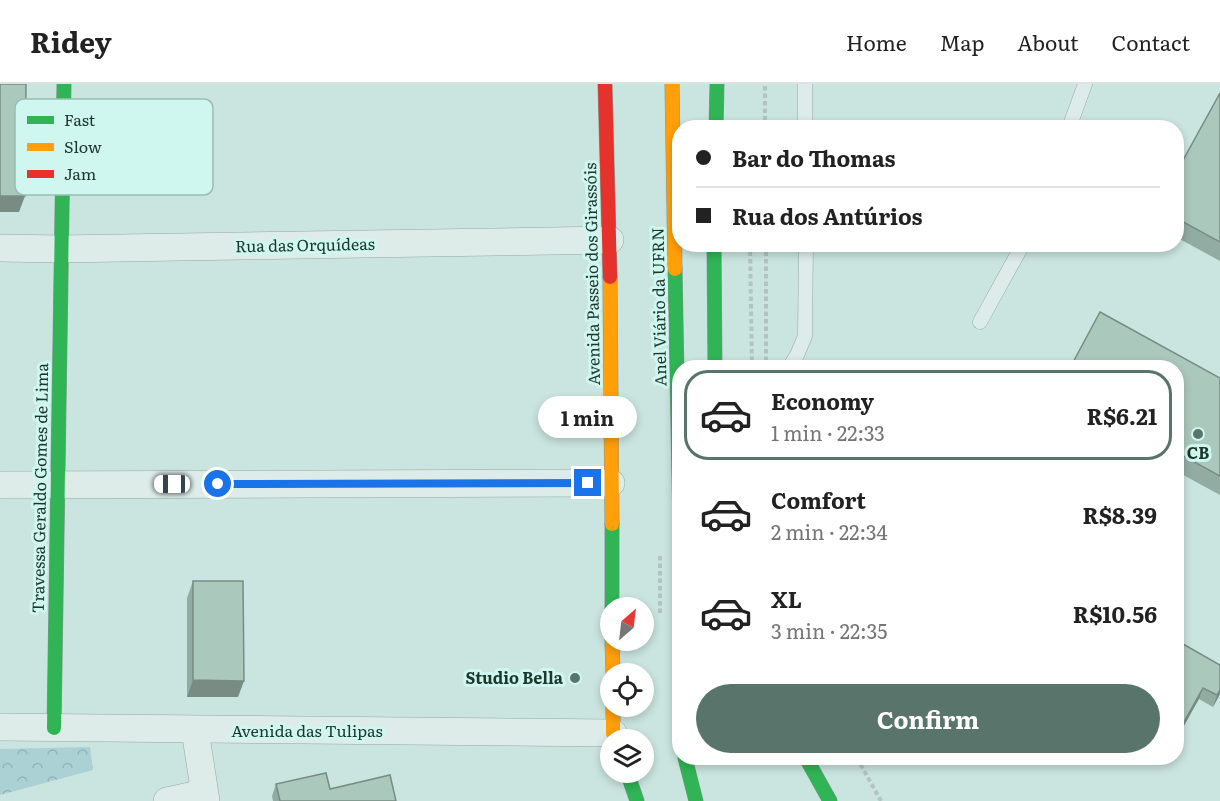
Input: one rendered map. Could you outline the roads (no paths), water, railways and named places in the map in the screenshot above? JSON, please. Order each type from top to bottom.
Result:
[{"type":"street","name":"Travessa Geraldo Gomes de Lima","points":[[64,84],[64,99]]},
{"type":"street","name":"Avenida Passeio dos Girassóis","points":[[605,84],[610,240],[612,597]]},
{"type":"street","name":"Anel Viário da UFRN","points":[[672,84],[673,120]]},
{"type":"street","points":[[716,120],[717,84]]},
{"type":"street","name":"Travessa Geraldo Gomes de Lima","points":[[54,728],[61,195]]},
{"type":"street","name":"Rua das Orquídeas","points":[[0,248],[610,240]]},
{"type":"street","name":"Anel Viário da UFRN","points":[[675,252],[677,360]]},
{"type":"street","points":[[714,252],[715,360]]},
{"type":"street","points":[[0,484],[611,483]]},
{"type":"street","name":"Avenida das Tulipas","points":[[0,727],[600,736]]},
{"type":"street","points":[[167,801],[205,797],[195,730]]},
{"type":"street","points":[[688,765],[696,801]]},
{"type":"street","points":[[810,765],[830,801]]},
{"type":"street","points":[[630,783],[636,801]]},
{"type":"lane","points":[[805,84],[805,120]]},
{"type":"lane","points":[[1072,120],[1085,84]]},
{"type":"lane","points":[[794,360],[805,336],[806,252]]},
{"type":"lane","points":[[980,322],[1019,252]]},
{"type":"place","name":"CB","points":[[1198,434]]},
{"type":"place","name":"Studio Bella","points":[[575,678]]}]
